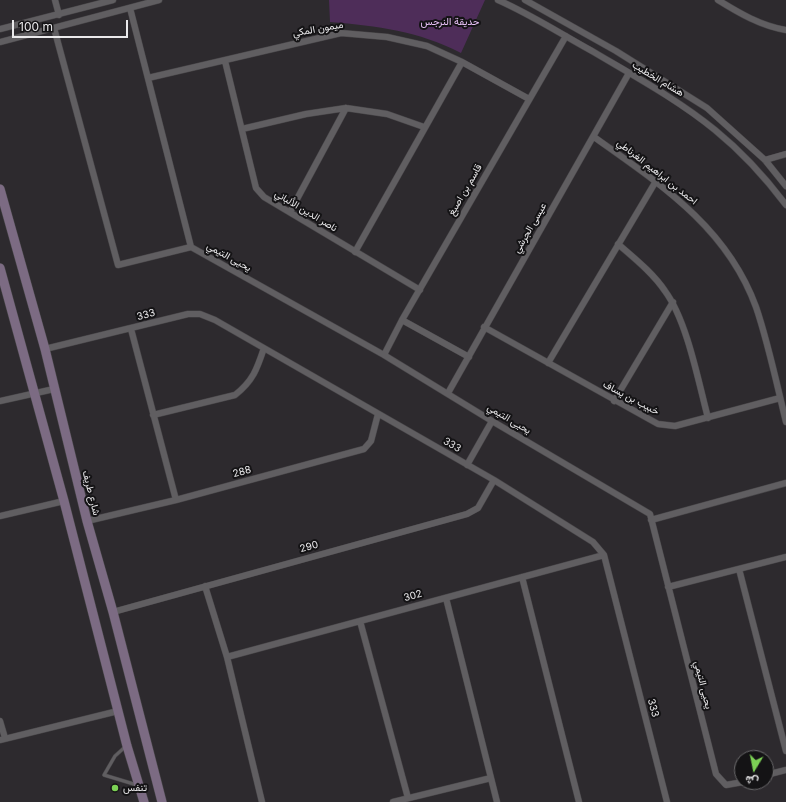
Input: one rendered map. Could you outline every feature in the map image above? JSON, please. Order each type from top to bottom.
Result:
[{"type":"street","points":[[55,0],[59,14]]},
{"type":"street","points":[[0,29],[113,0]]},
{"type":"street","points":[[0,42],[159,0]]},
{"type":"street","name":"هشام الخطيب","points":[[498,0],[566,36],[676,101],[714,129],[763,175],[786,205]]},
{"type":"street","name":"هشام الخطيب","points":[[525,0],[616,51],[707,108],[765,160],[786,186]]},
{"type":"street","points":[[718,0],[744,15],[773,28],[786,30]]},
{"type":"street","points":[[130,8],[191,247]]},
{"type":"street","name":"يحيى التيمي","points":[[54,28],[118,265],[191,247],[384,355],[492,421],[650,514],[716,774],[726,785],[734,784]]},
{"type":"street","name":"ميمون المكي","points":[[148,78],[225,61],[296,42],[342,33],[387,37],[427,46],[462,62],[529,99]]},
{"type":"street","name":"قاسم بن اصبغ","points":[[384,355],[402,320],[566,36]]},
{"type":"street","name":"ناصر الدين الألباني","points":[[225,61],[256,188],[264,197],[420,290]]},
{"type":"street","points":[[355,252],[462,62]]},
{"type":"street","name":"عيسى الجرشي","points":[[448,393],[629,73]]},
{"type":"street","points":[[242,129],[306,114],[346,108],[387,114],[424,128]]},
{"type":"street","points":[[290,212],[346,108]]},
{"type":"street","name":"احمد بن ابراهيم الغرناطي","points":[[594,137],[656,181],[699,217],[725,249],[743,278],[756,308],[786,422]]},
{"type":"street","points":[[765,160],[786,154]]},
{"type":"street","points":[[548,363],[656,181]]},
{"type":"street","name":"شارع طريف","points":[[0,189],[45,349],[87,521],[113,612],[162,802]]},
{"type":"street","points":[[618,244],[664,289],[673,302],[682,322],[708,418]]},
{"type":"street","points":[[0,268],[33,394],[64,501],[127,746],[144,802]]},
{"type":"street","points":[[614,401],[673,302]]},
{"type":"street","name":"333","points":[[45,349],[188,314],[200,314],[215,320],[467,464],[593,542],[604,555],[667,802]]},
{"type":"street","points":[[402,320],[469,357]]},
{"type":"street","name":"خبيب بن يساف","points":[[484,327],[614,401],[658,424],[666,426],[675,426],[708,418],[780,398]]},
{"type":"street","points":[[131,329],[176,500]]},
{"type":"street","points":[[154,414],[235,395],[246,387],[255,374],[264,348]]},
{"type":"street","points":[[0,401],[54,389]]},
{"type":"street","name":"288","points":[[87,521],[176,500],[364,449],[371,441],[378,414]]},
{"type":"street","points":[[467,464],[492,421]]},
{"type":"street","name":"290","points":[[113,612],[467,514],[478,508],[494,480]]},
{"type":"street","points":[[651,520],[786,483]]},
{"type":"street","points":[[0,516],[64,501]]},
{"type":"street","name":"302","points":[[227,657],[604,555]]},
{"type":"street","points":[[668,587],[786,557]]},
{"type":"street","points":[[739,569],[786,751]]},
{"type":"street","points":[[522,577],[579,802]]},
{"type":"street","points":[[205,586],[227,657],[262,802]]},
{"type":"street","points":[[446,598],[497,802]]},
{"type":"street","points":[[360,621],[408,798]]},
{"type":"street","points":[[0,721],[2,739],[118,712]]},
{"type":"street","points":[[774,773],[786,770]]},
{"type":"street","points":[[393,802],[491,778]]},
{"type":"lane","points":[[127,746],[115,756],[104,775],[140,786]]},
{"type":"green space","name":"حديقة النرجس","points":[[329,0],[485,0],[461,53],[429,39],[397,31],[365,25],[330,22]]},
{"type":"place","name":"تنفس","points":[[115,788]]}]
